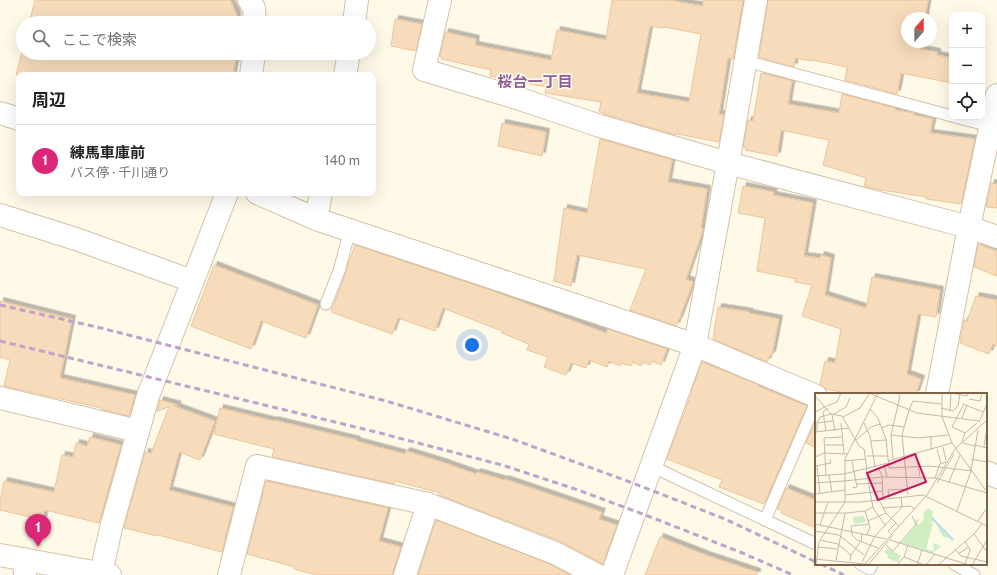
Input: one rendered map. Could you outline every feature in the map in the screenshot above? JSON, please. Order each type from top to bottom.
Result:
[{"type":"street","points":[[249,0],[254,8],[255,16]]},
{"type":"street","points":[[355,16],[357,0]]},
{"type":"street","points":[[440,0],[424,70],[523,100],[600,126],[728,163],[969,227],[997,237]]},
{"type":"street","points":[[612,575],[695,345],[756,0]]},
{"type":"street","points":[[251,72],[253,60]]},
{"type":"street","points":[[346,72],[348,60]]},
{"type":"street","points":[[937,393],[969,227],[997,95]]},
{"type":"street","points":[[0,114],[16,118]]},
{"type":"street","points":[[0,555],[24,567],[106,574],[111,528],[148,396],[226,196]]},
{"type":"street","points":[[264,196],[316,219],[695,345],[815,396]]},
{"type":"street","points":[[316,219],[320,196]]},
{"type":"street","points":[[0,215],[78,240],[192,281]]},
{"type":"street","points":[[0,398],[138,431]]},
{"type":"street","points":[[229,575],[258,466],[428,504],[555,553],[597,575]]},
{"type":"street","points":[[987,472],[997,477]]},
{"type":"street","points":[[405,575],[428,504]]},
{"type":"lane","points":[[745,61],[949,115]]},
{"type":"lane","points":[[967,120],[990,126]]},
{"type":"lane","points":[[326,304],[339,270],[350,230]]},
{"type":"lane","points":[[765,520],[815,404]]},
{"type":"lane","points":[[651,466],[815,544]]},
{"type":"lane","points":[[862,565],[870,569],[872,565]]},
{"type":"lane","points":[[956,565],[974,575]]},
{"type":"building","points":[[35,0],[230,0],[237,15],[237,16],[31,16]]},
{"type":"building","points":[[612,0],[668,0],[703,6],[703,0],[743,0],[733,59],[728,58],[719,114],[724,115],[719,142],[676,135],[604,114],[599,112],[601,102],[545,93],[546,87],[490,76],[491,70],[441,59],[440,56],[445,32],[476,39],[475,45],[551,60],[557,30],[606,40]],"holes":[[[650,26],[701,34],[689,102],[637,93]]]},
{"type":"building","points":[[768,0],[928,0],[926,12],[901,12],[901,48],[920,48],[937,52],[937,55],[949,57],[949,82],[901,73],[897,94],[845,80],[847,67],[795,58],[794,67],[759,57]]},
{"type":"building","points":[[395,19],[422,24],[416,51],[391,46]]},
{"type":"building","points":[[20,60],[236,60],[234,72],[17,72]]},
{"type":"building","points":[[761,73],[792,81],[788,104],[839,113],[842,94],[895,108],[895,110],[914,113],[914,115],[933,119],[930,133],[975,139],[961,204],[926,199],[926,197],[864,186],[866,178],[823,165],[829,140],[781,130],[777,156],[745,150],[746,148],[743,147],[748,120],[753,121]]},
{"type":"building","points":[[502,123],[546,132],[542,156],[498,146]]},
{"type":"building","points":[[600,139],[672,160],[668,182],[707,189],[701,228],[703,230],[686,279],[693,282],[676,326],[630,310],[646,269],[577,255],[571,286],[554,281],[564,208],[587,213]]},
{"type":"building","points":[[991,183],[997,184],[997,208],[986,207]]},
{"type":"building","points":[[743,186],[774,192],[773,195],[813,203],[804,256],[820,258],[821,255],[831,258],[825,295],[866,308],[872,277],[940,290],[936,317],[918,314],[907,374],[921,379],[916,393],[846,393],[826,389],[820,384],[825,361],[835,363],[841,329],[802,316],[812,285],[795,282],[796,279],[757,271],[765,218],[738,213]]},
{"type":"building","points":[[978,244],[997,251],[997,276],[974,267]]},
{"type":"building","points":[[355,245],[493,291],[606,333],[608,329],[667,349],[661,365],[652,361],[650,365],[643,362],[641,366],[633,362],[631,366],[621,363],[620,366],[609,361],[607,367],[589,360],[586,368],[571,363],[566,375],[544,367],[548,357],[527,350],[529,344],[502,333],[502,331],[443,308],[435,331],[398,318],[392,334],[331,312]]},
{"type":"building","points":[[214,265],[318,305],[306,338],[261,321],[251,349],[191,326]]},
{"type":"building","points":[[976,296],[997,300],[997,346],[993,344],[989,354],[960,343],[964,320],[967,321]]},
{"type":"building","points":[[0,301],[72,319],[60,378],[135,395],[129,416],[101,408],[4,386],[10,360],[0,357]]},
{"type":"building","points":[[718,307],[750,312],[749,313],[779,319],[772,355],[770,355],[767,362],[713,339]]},
{"type":"building","points":[[702,362],[807,406],[764,504],[719,487],[722,480],[667,459]]},
{"type":"building","points":[[160,400],[178,405],[174,406],[215,421],[200,460],[179,452],[169,490],[233,507],[222,552],[158,535],[124,528],[145,452],[151,453],[169,407],[157,411]]},
{"type":"building","points":[[220,408],[357,440],[356,441],[405,454],[406,451],[476,474],[477,472],[504,480],[505,479],[602,512],[599,519],[617,525],[603,564],[560,541],[439,495],[440,493],[395,481],[394,484],[272,457],[274,449],[214,434]]},
{"type":"building","points":[[815,422],[815,448],[806,443]]},
{"type":"building","points":[[90,437],[121,445],[99,523],[45,510],[43,520],[0,510],[4,481],[54,492],[62,455],[73,457],[76,443],[87,446]]},
{"type":"building","points":[[266,481],[388,508],[379,541],[401,547],[393,575],[316,575],[294,569],[295,567],[247,554]]},
{"type":"building","points":[[786,488],[815,500],[815,528],[781,513],[782,510],[777,509]]},
{"type":"building","points":[[436,520],[550,564],[570,575],[418,575]]},
{"type":"building","points":[[660,537],[706,555],[757,572],[757,575],[645,575]]},
{"type":"railway","points":[[0,305],[101,328],[386,401],[512,439],[630,482],[725,519],[815,562]]},
{"type":"railway","points":[[0,341],[376,432],[502,465],[578,490],[648,516],[740,552],[793,575]]},
{"type":"railway","points":[[823,565],[844,575]]},
{"type":"place","name":"練馬車庫前","points":[[38,547]]},
{"type":"district","name":"桜台一丁目","points":[[535,82]]}]
